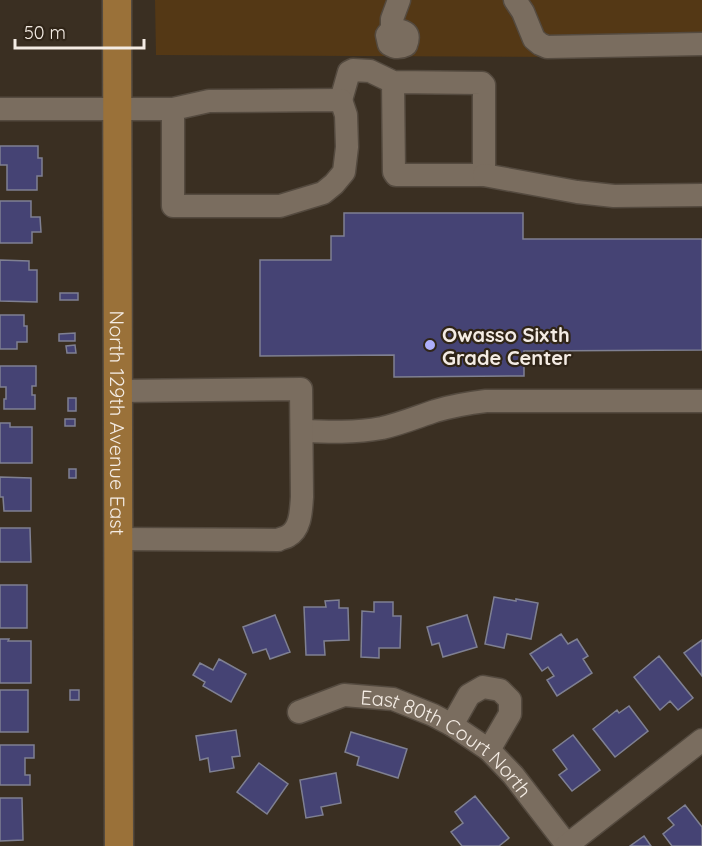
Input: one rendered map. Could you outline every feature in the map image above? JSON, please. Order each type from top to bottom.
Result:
[{"type":"main road","name":"North 129th Avenue East","points":[[117,0],[119,846]]},
{"type":"street","points":[[392,29],[392,19],[399,0]]},
{"type":"street","points":[[515,0],[523,12],[534,39],[548,47],[702,44]]},
{"type":"street","points":[[173,109],[174,206],[280,206],[323,193],[344,172],[347,147],[346,115],[341,100],[349,72],[352,70],[370,71],[393,82],[482,83],[484,85],[484,175]]},
{"type":"street","points":[[393,82],[394,172],[396,175],[484,175],[577,192],[614,196],[702,195]]},
{"type":"street","points":[[0,109],[173,109],[209,101],[341,100]]},
{"type":"street","points":[[118,539],[278,540],[288,536],[296,529],[301,515],[303,497],[301,389],[119,391]]},
{"type":"street","points":[[302,431],[352,432],[380,428],[406,422],[434,411],[486,401],[702,400]]},
{"type":"street","points":[[452,725],[469,695],[483,687],[500,690],[510,700],[510,714],[489,750]]},
{"type":"street","name":"East 80th Court North","points":[[299,712],[344,695],[393,699],[433,715],[489,750],[513,774],[567,845]]},
{"type":"street","points":[[567,845],[702,740]]},
{"type":"shaded area","points":[[155,0],[702,0],[702,56],[156,55]]},
{"type":"building","points":[[0,146],[38,146],[38,158],[42,158],[42,176],[37,176],[37,190],[7,190],[7,165],[0,165]]},
{"type":"building","points":[[0,201],[31,201],[31,217],[40,217],[41,232],[32,232],[32,243],[0,243]]},
{"type":"building","points":[[344,213],[523,213],[523,239],[702,239],[702,350],[524,351],[524,376],[394,377],[394,355],[260,356],[260,260],[331,260],[331,236],[344,236]]},
{"type":"building","points":[[0,260],[29,261],[29,270],[37,270],[37,302],[0,301]]},
{"type":"building","points":[[60,293],[78,293],[78,300],[60,300]]},
{"type":"building","points":[[0,315],[24,315],[27,342],[17,342],[17,349],[0,349]]},
{"type":"building","points":[[75,333],[75,341],[59,341],[59,334]]},
{"type":"building","points":[[75,345],[76,353],[67,353],[66,346]]},
{"type":"building","points":[[0,366],[36,366],[36,386],[32,386],[32,395],[35,395],[35,409],[4,409],[6,387],[0,387]]},
{"type":"building","points":[[68,398],[76,398],[76,411],[68,411]]},
{"type":"building","points":[[65,419],[75,419],[75,426],[65,426]]},
{"type":"building","points":[[0,423],[10,423],[10,427],[32,427],[32,463],[0,463]]},
{"type":"building","points":[[69,469],[76,469],[76,478],[69,478]]},
{"type":"building","points":[[0,477],[31,478],[31,511],[4,511],[3,497],[0,497]]},
{"type":"building","points":[[0,528],[30,528],[31,562],[0,562]]},
{"type":"building","points":[[0,585],[27,585],[27,628],[0,628]]},
{"type":"building","points":[[494,597],[538,603],[531,639],[507,634],[504,648],[485,644]]},
{"type":"building","points":[[339,600],[339,608],[348,608],[349,640],[324,641],[325,655],[306,655],[304,607],[326,607],[325,601]]},
{"type":"building","points":[[374,602],[393,602],[393,616],[401,616],[400,648],[379,648],[379,658],[361,657],[362,611],[374,612]]},
{"type":"building","points":[[275,615],[290,652],[270,659],[266,649],[253,653],[243,627]]},
{"type":"building","points":[[467,615],[477,647],[443,657],[439,643],[432,645],[427,627]]},
{"type":"building","points":[[561,634],[568,644],[577,639],[588,656],[583,659],[592,673],[557,696],[547,680],[554,676],[548,667],[542,671],[530,654]]},
{"type":"building","points":[[0,639],[31,641],[31,683],[0,683]]},
{"type":"building","points":[[702,640],[702,676],[684,653]]},
{"type":"building","points":[[659,656],[693,698],[678,710],[670,701],[660,710],[634,677]]},
{"type":"building","points":[[219,659],[246,674],[231,702],[203,686],[205,682],[193,675],[200,663],[213,670]]},
{"type":"building","points":[[0,690],[28,690],[28,732],[0,732]]},
{"type":"building","points":[[70,690],[79,690],[79,700],[70,700]]},
{"type":"building","points":[[629,706],[648,731],[615,757],[593,729],[617,710],[619,713]]},
{"type":"building","points":[[236,730],[240,756],[232,757],[234,768],[210,772],[208,758],[200,760],[196,736]]},
{"type":"building","points":[[351,732],[407,749],[398,778],[357,765],[359,757],[345,752]]},
{"type":"building","points":[[573,735],[600,770],[572,791],[559,775],[567,769],[553,750]]},
{"type":"building","points":[[0,745],[34,745],[34,758],[25,758],[25,775],[30,775],[30,785],[0,785]]},
{"type":"building","points":[[259,763],[288,784],[267,814],[237,792]]},
{"type":"building","points":[[336,773],[341,803],[321,807],[323,815],[306,818],[300,780]]},
{"type":"building","points":[[475,796],[509,838],[499,846],[462,846],[451,832],[463,823],[455,812]]},
{"type":"building","points":[[0,798],[22,798],[23,840],[0,841]]},
{"type":"building","points":[[685,805],[702,827],[702,846],[672,846],[663,834],[674,825],[668,818]]},
{"type":"building","points":[[644,836],[651,846],[630,846]]},
{"type":"place","name":"Owasso Sixth Grade Center","points":[[430,345]]}]
